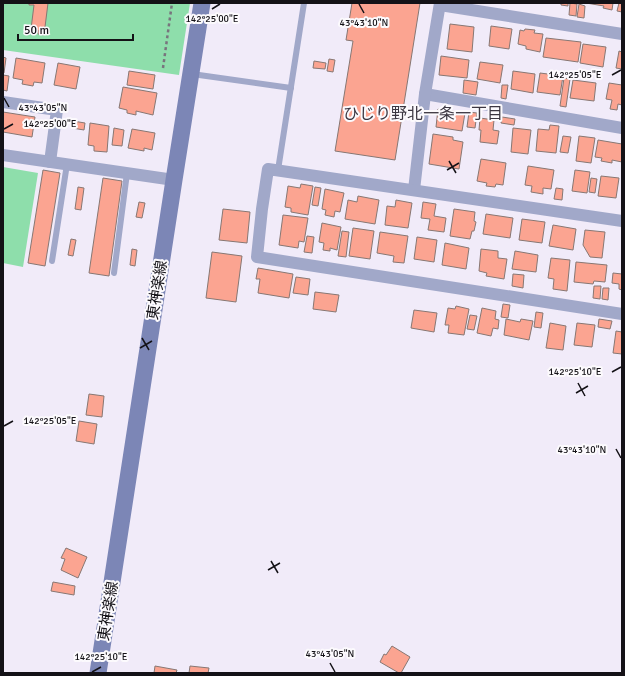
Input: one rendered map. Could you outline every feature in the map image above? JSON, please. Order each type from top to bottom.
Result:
[{"type":"main road","name":"東神楽線","points":[[98,673],[202,3]]},
{"type":"street","points":[[414,190],[425,94],[440,4],[622,34]]},
{"type":"street","points":[[425,94],[622,128]]},
{"type":"street","points":[[3,102],[57,110],[50,162]]},
{"type":"street","points":[[3,154],[174,180]]},
{"type":"street","points":[[622,221],[268,168],[257,257],[622,314]]},
{"type":"lane","points":[[278,170],[304,3]]},
{"type":"lane","points":[[191,73],[291,88]]},
{"type":"lane","points":[[52,261],[66,164]]},
{"type":"lane","points":[[114,273],[127,173]]},
{"type":"path","points":[[163,68],[172,3]]},
{"type":"green space","points":[[3,3],[190,3],[179,75],[3,50]]},
{"type":"green space","points":[[3,167],[38,173],[23,267],[3,263]]},
{"type":"building","points":[[29,3],[48,3],[44,35],[38,34],[38,30],[31,29],[34,5],[29,5]]},
{"type":"building","points":[[352,3],[420,3],[395,160],[335,151],[353,41],[346,40]]},
{"type":"building","points":[[561,3],[568,3],[568,6],[561,5]]},
{"type":"building","points":[[570,3],[577,4],[576,16],[569,15]]},
{"type":"building","points":[[586,3],[613,3],[612,10],[603,8],[604,6]]},
{"type":"building","points":[[619,3],[622,3],[622,12],[617,11]]},
{"type":"building","points":[[579,4],[585,6],[584,18],[577,17]]},
{"type":"building","points":[[450,24],[474,27],[472,52],[447,49]]},
{"type":"building","points":[[491,26],[512,29],[509,49],[489,46]]},
{"type":"building","points":[[525,29],[535,30],[534,33],[543,34],[540,52],[526,49],[526,46],[518,44],[520,30],[524,31]]},
{"type":"building","points":[[546,38],[581,42],[578,62],[543,57]]},
{"type":"building","points":[[583,44],[606,47],[603,67],[580,63]]},
{"type":"building","points":[[619,51],[622,52],[622,69],[616,68]]},
{"type":"building","points":[[441,56],[469,60],[467,78],[439,75]]},
{"type":"building","points":[[3,57],[6,58],[4,73],[3,73]]},
{"type":"building","points":[[16,58],[45,63],[42,83],[34,82],[33,86],[22,84],[23,80],[13,78]]},
{"type":"building","points":[[329,59],[335,60],[333,72],[327,71]]},
{"type":"building","points":[[314,61],[326,63],[325,69],[313,68]]},
{"type":"building","points":[[480,62],[503,65],[500,83],[477,79]]},
{"type":"building","points":[[58,63],[80,67],[76,89],[54,85]]},
{"type":"building","points":[[129,71],[155,75],[153,89],[127,85]]},
{"type":"building","points":[[513,71],[535,74],[533,93],[511,89]]},
{"type":"building","points":[[540,73],[563,76],[560,95],[537,92]]},
{"type":"building","points":[[3,75],[9,76],[7,91],[3,90]]},
{"type":"building","points":[[564,78],[570,79],[566,107],[560,106]]},
{"type":"building","points":[[464,80],[478,82],[476,95],[463,93]]},
{"type":"building","points":[[573,80],[596,83],[594,101],[570,98]]},
{"type":"building","points":[[609,83],[622,85],[622,105],[618,104],[617,110],[610,109],[612,100],[606,99]]},
{"type":"building","points":[[502,85],[508,85],[506,99],[501,98]]},
{"type":"building","points":[[123,87],[157,93],[153,115],[136,111],[136,115],[127,113],[127,110],[119,108]]},
{"type":"building","points":[[438,109],[465,113],[462,131],[436,127]]},
{"type":"building","points":[[3,112],[35,117],[32,137],[3,132]]},
{"type":"building","points":[[469,112],[477,113],[475,128],[467,127]]},
{"type":"building","points":[[502,117],[515,119],[514,125],[501,123]]},
{"type":"building","points":[[480,118],[494,120],[493,130],[499,131],[497,144],[480,142]]},
{"type":"building","points":[[73,121],[85,123],[84,130],[72,128]]},
{"type":"building","points":[[90,123],[109,126],[107,152],[94,151],[94,146],[88,145]]},
{"type":"building","points":[[550,125],[559,126],[556,153],[536,151],[538,129],[549,130]]},
{"type":"building","points":[[114,128],[124,130],[122,146],[112,145]]},
{"type":"building","points":[[513,128],[531,130],[528,154],[511,152]]},
{"type":"building","points":[[132,129],[155,133],[152,150],[144,148],[144,151],[128,148]]},
{"type":"building","points":[[433,134],[453,137],[453,140],[463,142],[459,169],[429,164]]},
{"type":"building","points":[[563,136],[571,137],[568,153],[560,152]]},
{"type":"building","points":[[579,136],[595,138],[591,163],[576,161]]},
{"type":"building","points":[[598,140],[622,144],[622,162],[612,160],[612,163],[601,161],[602,158],[595,157]]},
{"type":"building","points":[[481,159],[506,163],[503,185],[496,184],[495,187],[486,186],[487,183],[477,181]]},
{"type":"building","points":[[528,166],[554,170],[551,189],[543,188],[543,194],[531,192],[532,186],[525,185]]},
{"type":"building","points":[[43,170],[60,173],[45,266],[28,263]]},
{"type":"building","points":[[575,170],[590,172],[587,193],[572,191]]},
{"type":"building","points":[[601,176],[619,178],[616,198],[598,196]]},
{"type":"building","points":[[103,178],[122,181],[109,276],[89,273]]},
{"type":"building","points":[[591,178],[597,179],[595,193],[589,192]]},
{"type":"building","points":[[301,184],[313,186],[308,215],[291,212],[291,208],[285,207],[288,186],[300,188]]},
{"type":"building","points":[[78,187],[84,188],[81,210],[75,209]]},
{"type":"building","points":[[315,187],[321,188],[318,206],[312,205]]},
{"type":"building","points":[[556,188],[563,189],[562,200],[554,199]]},
{"type":"building","points":[[325,189],[344,193],[340,212],[335,211],[334,217],[325,215],[326,210],[322,209]]},
{"type":"building","points":[[358,196],[379,200],[375,224],[345,219],[348,200],[357,202]]},
{"type":"building","points":[[396,200],[412,203],[408,228],[385,225],[387,206],[395,207]]},
{"type":"building","points":[[139,202],[145,203],[142,218],[136,217]]},
{"type":"building","points":[[423,202],[436,204],[434,216],[446,218],[444,232],[428,230],[430,219],[421,218]]},
{"type":"building","points":[[223,209],[250,212],[247,243],[219,240]]},
{"type":"building","points":[[454,209],[475,212],[474,221],[476,222],[470,239],[450,236]]},
{"type":"building","points":[[486,214],[513,218],[510,238],[483,234]]},
{"type":"building","points":[[283,215],[308,218],[304,242],[299,241],[298,248],[279,245]]},
{"type":"building","points":[[522,219],[545,222],[542,243],[519,240]]},
{"type":"building","points":[[322,223],[341,227],[337,250],[330,248],[330,251],[323,250],[324,243],[319,242]]},
{"type":"building","points":[[553,225],[576,229],[573,250],[549,246]]},
{"type":"building","points":[[353,228],[374,231],[370,259],[349,256]]},
{"type":"building","points":[[585,230],[605,232],[602,258],[590,257],[583,245]]},
{"type":"building","points":[[342,231],[349,232],[346,257],[338,256]]},
{"type":"building","points":[[380,232],[408,236],[404,263],[393,262],[394,256],[377,253]]},
{"type":"building","points":[[307,236],[314,237],[312,253],[304,252]]},
{"type":"building","points":[[417,237],[437,240],[434,262],[414,259]]},
{"type":"building","points":[[71,239],[76,240],[73,256],[68,255]]},
{"type":"building","points":[[445,243],[469,248],[466,269],[442,265]]},
{"type":"building","points":[[132,249],[137,250],[135,266],[130,265]]},
{"type":"building","points":[[481,249],[498,251],[498,258],[507,259],[504,279],[486,276],[487,273],[479,271]]},
{"type":"building","points":[[515,251],[538,255],[536,272],[512,269]]},
{"type":"building","points":[[212,252],[242,256],[236,302],[206,298]]},
{"type":"building","points":[[551,258],[570,260],[567,291],[553,289],[554,279],[548,278]]},
{"type":"building","points":[[576,262],[607,265],[605,282],[594,281],[593,284],[574,282]]},
{"type":"building","points":[[258,268],[293,274],[289,298],[258,293],[260,279],[256,279]]},
{"type":"building","points":[[613,273],[622,274],[622,290],[619,289],[619,284],[612,283]]},
{"type":"building","points":[[513,274],[524,275],[523,288],[512,286]]},
{"type":"building","points":[[296,277],[310,279],[308,295],[293,293]]},
{"type":"building","points":[[594,286],[601,286],[600,299],[593,298]]},
{"type":"building","points":[[603,288],[609,288],[608,300],[602,299]]},
{"type":"building","points":[[315,292],[339,295],[336,312],[313,309]]},
{"type":"building","points":[[503,304],[510,305],[508,318],[501,317]]},
{"type":"building","points":[[456,306],[469,309],[464,335],[448,333],[449,325],[445,325],[448,308],[455,309]]},
{"type":"building","points":[[482,308],[496,311],[495,319],[499,320],[498,329],[493,328],[491,336],[477,333]]},
{"type":"building","points":[[414,310],[437,313],[434,332],[411,328]]},
{"type":"building","points":[[536,312],[543,313],[541,328],[534,327]]},
{"type":"building","points":[[470,315],[477,316],[474,330],[467,329]]},
{"type":"building","points":[[506,319],[520,322],[521,319],[533,321],[529,340],[504,335]]},
{"type":"building","points":[[599,319],[612,321],[610,329],[598,327]]},
{"type":"building","points":[[550,323],[566,326],[563,350],[546,348]]},
{"type":"building","points":[[577,323],[595,325],[592,347],[574,345]]},
{"type":"building","points":[[616,331],[622,332],[622,354],[613,353]]},
{"type":"building","points":[[89,394],[104,396],[102,417],[86,415]]},
{"type":"building","points":[[79,421],[97,424],[94,444],[76,441]]},
{"type":"building","points":[[66,548],[87,557],[78,578],[61,570],[65,559],[61,558]]},
{"type":"building","points":[[53,582],[75,586],[74,595],[51,591]]},
{"type":"building","points":[[392,646],[410,657],[401,673],[380,662],[384,654],[386,655]]},
{"type":"building","points":[[155,666],[177,670],[176,673],[154,673]]},
{"type":"building","points":[[190,666],[209,668],[208,673],[189,673]]},
{"type":"district","name":"ひじり野北一条一丁目","points":[[423,114]]}]
